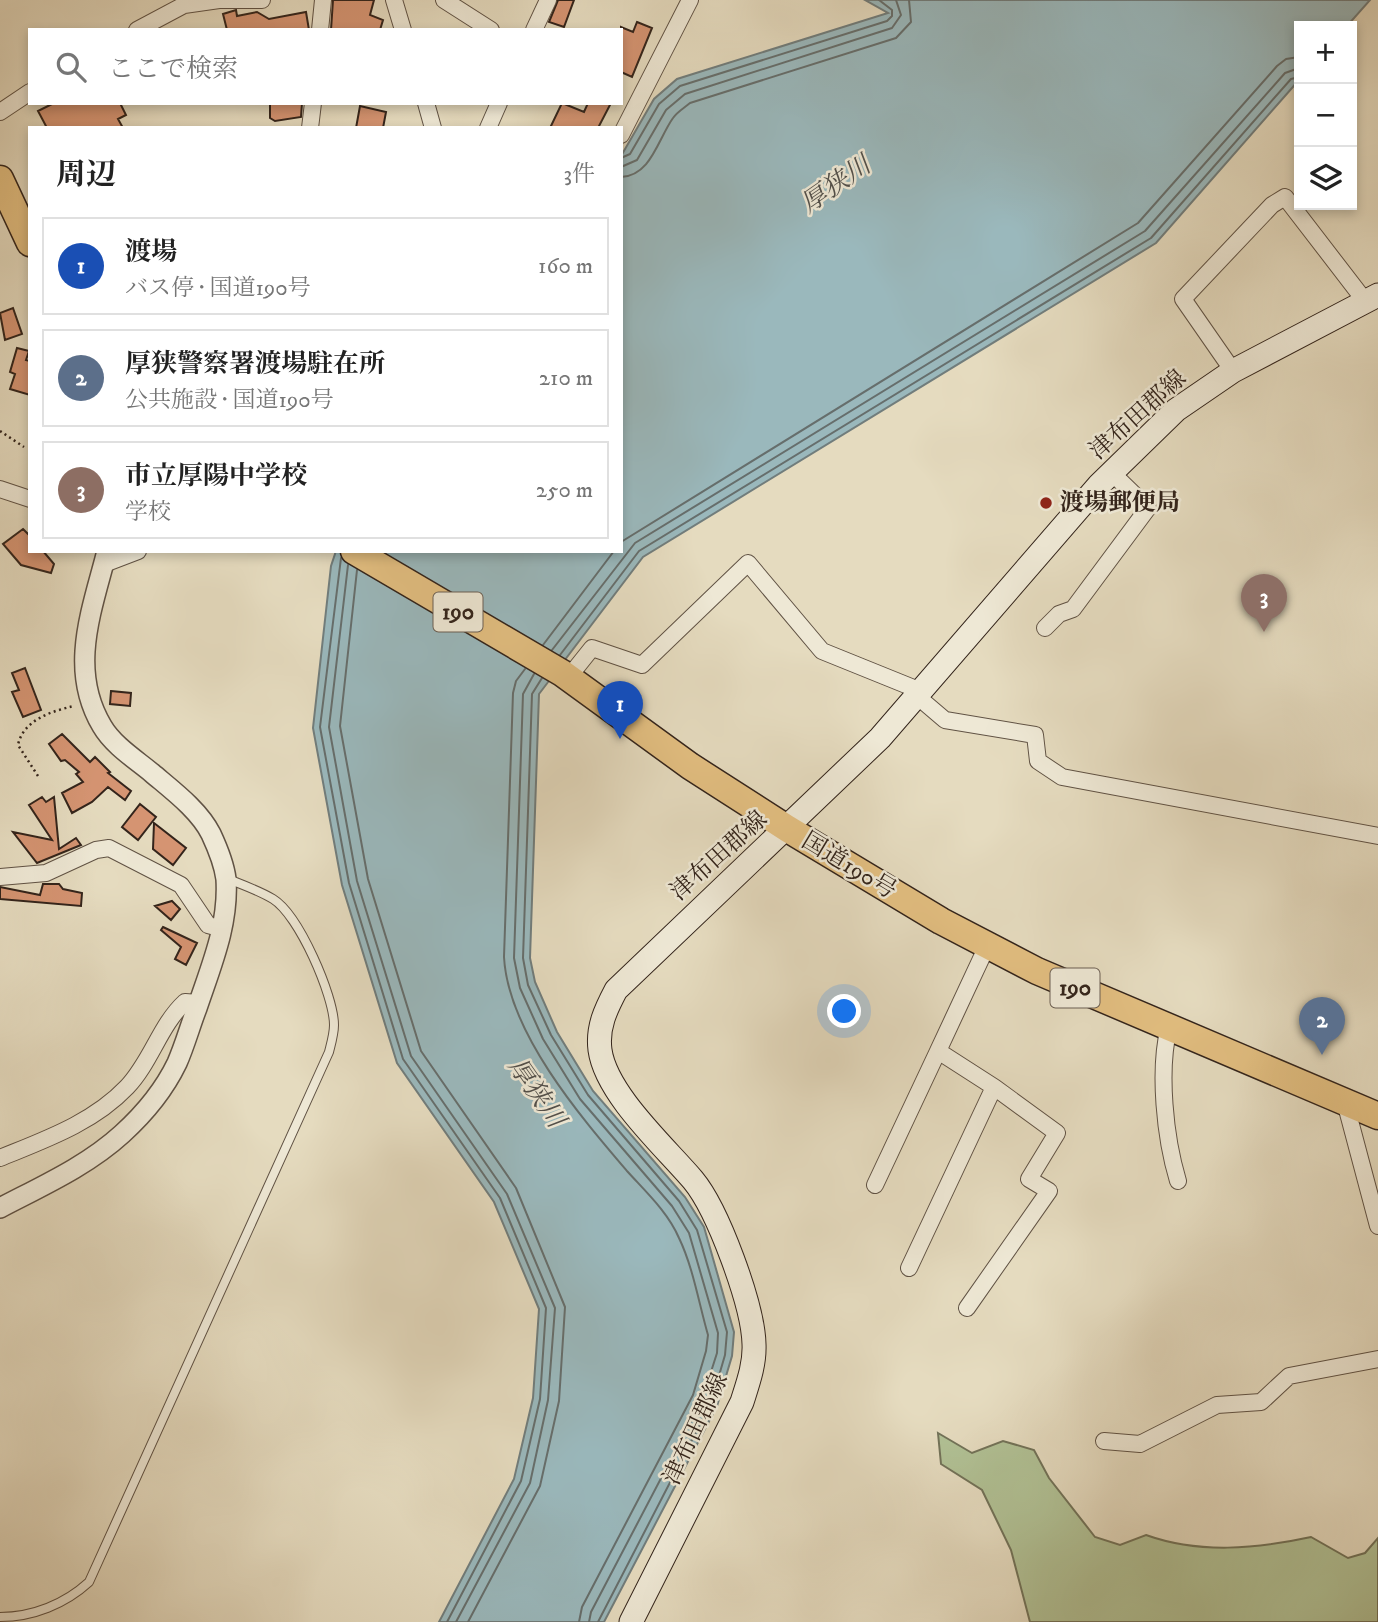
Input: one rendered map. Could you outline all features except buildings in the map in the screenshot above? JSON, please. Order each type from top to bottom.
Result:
[{"type":"highway","points":[[0,179],[28,239]]},
{"type":"highway","name":"国道190号","points":[[357,553],[565,675],[690,766],[788,829],[987,946],[1378,1116]]},
{"type":"main road","name":"津布田郡線","points":[[631,1622],[742,1402],[750,1376],[754,1344],[745,1298],[706,1198],[615,1085],[600,1052],[600,1028],[616,990],[631,973],[788,829],[920,694],[1111,472],[1176,410],[1233,371],[1372,298]]},
{"type":"street","points":[[140,28],[184,5],[204,0],[262,0]]},
{"type":"street","points":[[320,28],[323,0]]},
{"type":"street","points":[[394,0],[402,28]]},
{"type":"street","points":[[444,0],[488,28]]},
{"type":"street","points":[[535,28],[548,0]]},
{"type":"street","points":[[673,34],[678,0]]},
{"type":"street","points":[[623,131],[690,0]]},
{"type":"street","points":[[0,113],[28,93]]},
{"type":"street","points":[[310,126],[313,105]]},
{"type":"street","points":[[427,105],[432,126]]},
{"type":"street","points":[[489,126],[498,105]]},
{"type":"street","points":[[1233,371],[1183,299],[1272,205],[1285,197],[1372,298]]},
{"type":"street","points":[[1045,628],[1059,614],[1073,609],[1148,508],[1111,472]]},
{"type":"street","points":[[0,489],[28,498]]},
{"type":"street","points":[[0,1208],[97,1154],[154,1102],[177,1063],[223,929],[226,878],[222,858],[209,830],[172,790],[111,737],[91,703],[84,679],[83,656],[87,628],[106,558],[129,553]]},
{"type":"street","points":[[565,675],[592,648],[642,666],[748,563],[822,651],[920,694],[945,720],[1035,735],[1038,761],[1062,776],[1378,836]]},
{"type":"street","points":[[0,877],[46,873],[96,850],[109,848],[181,884],[208,925],[223,929]]},
{"type":"street","points":[[875,1185],[987,946]]},
{"type":"street","points":[[0,1158],[58,1134],[97,1111],[128,1087],[173,1013],[185,1002],[198,1003]]},
{"type":"street","points":[[1169,1027],[1164,1048],[1168,1151],[1178,1181]]},
{"type":"street","points":[[938,1051],[994,1087],[1057,1133],[1029,1179],[1049,1191],[967,1308]]},
{"type":"street","points":[[909,1268],[994,1087]]},
{"type":"street","points":[[1345,1102],[1378,1226]]},
{"type":"street","points":[[1104,1441],[1140,1444],[1217,1405],[1261,1402],[1289,1376],[1378,1359]]},
{"type":"lane","points":[[0,1617],[45,1609],[73,1597],[89,1582],[329,1052],[334,1025],[330,1001],[317,968],[291,918],[275,900],[226,878]]},
{"type":"path","points":[[0,431],[24,447]]},
{"type":"path","points":[[38,776],[18,745],[25,728],[52,711],[91,703]]},
{"type":"green space","points":[[938,1433],[972,1453],[1003,1441],[1034,1450],[1049,1478],[1095,1537],[1120,1545],[1146,1535],[1186,1545],[1228,1548],[1311,1537],[1348,1558],[1365,1553],[1378,1538],[1378,1622],[1030,1622],[1011,1550],[982,1490],[941,1464]]},
{"type":"water","name":"厚狭川","points":[[865,0],[1370,0],[1351,21],[1294,21],[1294,86],[1156,243],[643,557],[539,694],[530,958],[535,982],[557,1032],[593,1091],[685,1197],[704,1227],[734,1332],[732,1356],[717,1406],[604,1622],[439,1622],[514,1479],[533,1398],[539,1309],[494,1202],[397,1063],[342,885],[313,728],[331,566],[335,553],[623,553],[623,153],[654,99],[677,79],[888,13]]},
{"type":"place","name":"渡場郵便局","points":[[1046,503]]},
{"type":"place","name":"市立厚陽中学校","points":[[1264,632]]},
{"type":"place","name":"渡場","points":[[620,739]]},
{"type":"place","name":"厚狭警察署渡場駐在所","points":[[1322,1055]]}]
